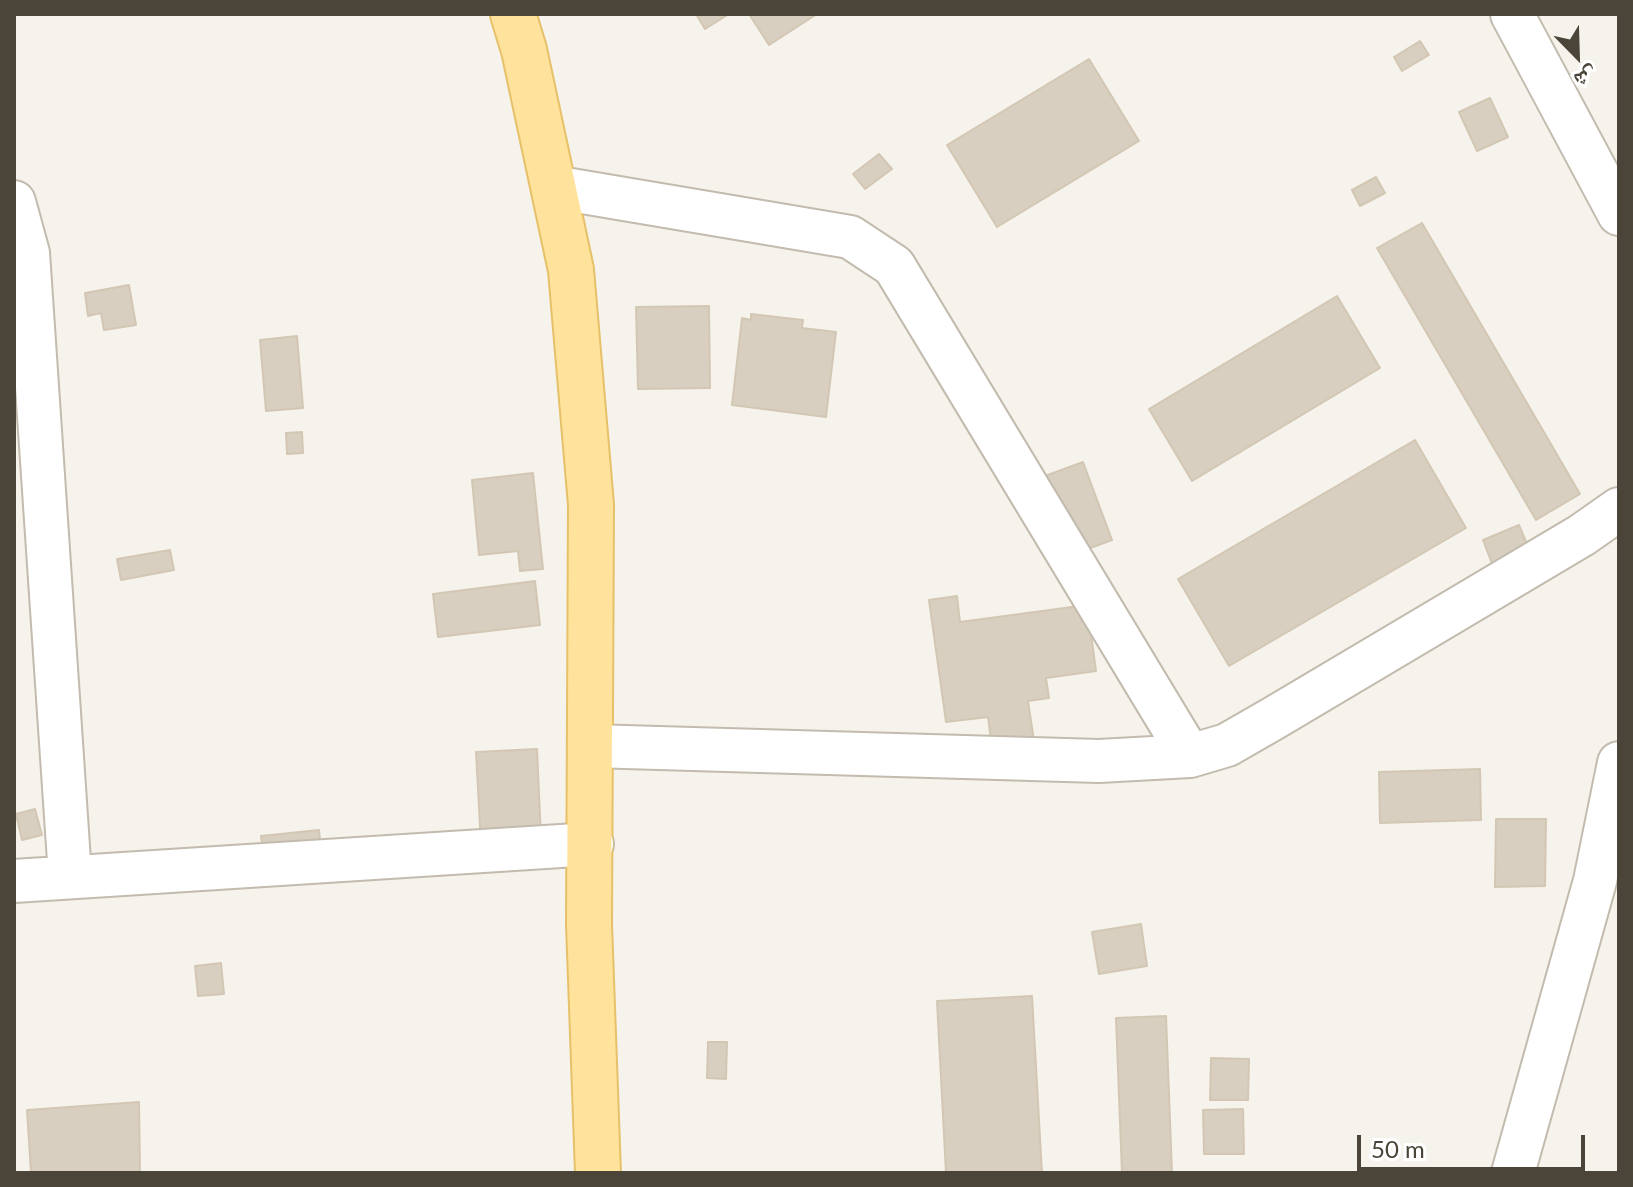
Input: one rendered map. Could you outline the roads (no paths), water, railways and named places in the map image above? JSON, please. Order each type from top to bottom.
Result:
[{"type":"main road","points":[[513,14],[571,270],[591,505],[592,844],[589,924],[598,1173]]},
{"type":"street","points":[[1512,14],[1619,214]]},
{"type":"street","points":[[553,187],[850,237],[894,266],[1190,756]]},
{"type":"street","points":[[14,202],[28,253],[70,876]]},
{"type":"street","points":[[591,746],[1099,761],[1190,756],[1227,745],[1274,718],[1619,509]]},
{"type":"street","points":[[1513,1173],[1595,881],[1619,763]]},
{"type":"street","points":[[14,881],[592,844]]}]
